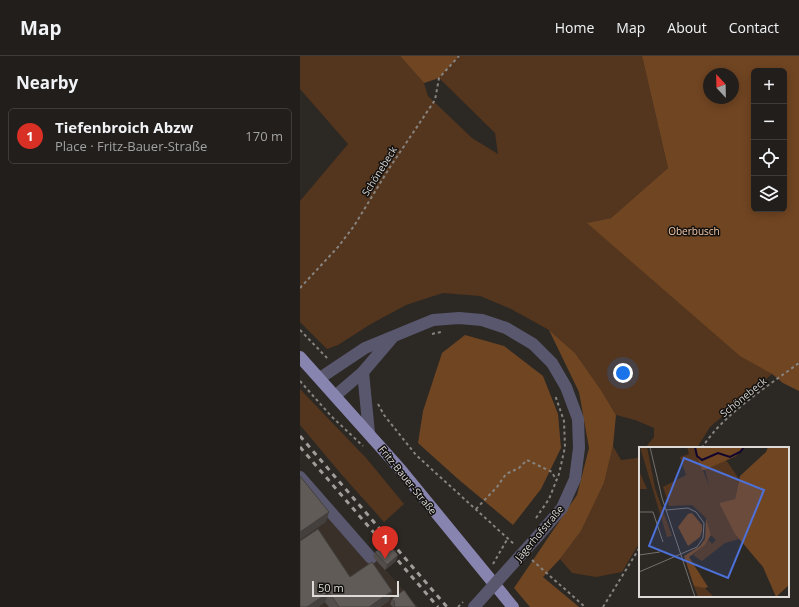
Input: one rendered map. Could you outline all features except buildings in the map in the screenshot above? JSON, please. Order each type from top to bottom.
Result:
[{"type":"main road","name":"Fritz-Bauer-Straße","points":[[300,357],[401,470],[513,607]]},
{"type":"street","name":"Jägerhofstraße","points":[[320,378],[365,348],[395,335],[433,320],[459,318],[482,320],[506,328],[533,344],[552,363],[566,387],[578,419],[579,448],[575,479],[562,508],[474,607]]},
{"type":"street","name":"Jägerhofstraße","points":[[335,396],[363,372],[395,335]]},
{"type":"street","points":[[363,372],[369,433]]},
{"type":"street","points":[[300,477],[370,558]]},
{"type":"path","name":"Schönebeck","points":[[300,288],[338,247],[354,226],[390,167],[435,100],[440,78],[459,56]]},
{"type":"path","points":[[431,334],[445,332]]},
{"type":"path","name":"Schönebeck","points":[[703,447],[707,439],[730,415],[799,363]]},
{"type":"path","points":[[300,381],[331,416],[366,449]]},
{"type":"path","points":[[533,524],[549,499],[565,448],[564,421],[554,393]]},
{"type":"path","points":[[377,400],[384,415],[416,455],[520,549]]},
{"type":"path","points":[[476,509],[497,487],[506,474],[519,468],[527,460],[552,472],[556,480]]},
{"type":"path","points":[[603,607],[639,549]]},
{"type":"path","points":[[532,559],[585,607]]},
{"type":"shaded area","points":[[300,56],[400,56],[424,83],[428,96],[472,138],[498,154],[495,133],[439,78],[459,56],[642,56],[668,168],[611,218],[588,223],[740,355],[772,374],[710,427],[698,447],[646,447],[654,437],[654,428],[635,420],[616,415],[601,390],[575,353],[549,330],[511,309],[480,296],[443,293],[406,305],[371,324],[338,345],[327,349],[300,322],[300,201],[348,144],[300,89]]},
{"type":"shaded area","points":[[300,389],[367,459],[404,504],[384,522],[300,425]]},
{"type":"shaded area","points":[[613,446],[621,460],[637,458],[639,455],[639,544],[622,572],[596,577],[572,573],[560,559],[581,531],[604,483]]},
{"type":"shaded area","points":[[300,471],[418,607],[300,607]]},
{"type":"green space","points":[[400,56],[459,56],[439,78],[424,83]]},
{"type":"green space","name":"Oberbusch","points":[[642,56],[799,56],[799,391],[783,383],[772,374],[740,356],[587,223],[611,218],[668,168]]},
{"type":"green space","points":[[549,330],[575,353],[601,390],[616,415],[613,446],[604,483],[581,531],[560,559],[543,577],[579,607],[530,607],[514,588],[577,495],[589,448],[579,392]]},
{"type":"green space","points":[[465,335],[504,346],[543,376],[558,414],[561,448],[541,489],[513,525],[418,443],[423,411],[442,353]]},
{"type":"railway","points":[[300,436],[447,607]]},
{"type":"railway","points":[[300,447],[438,607]]},
{"type":"place","name":"Tiefenbroich Abzw","points":[[385,559]]}]
